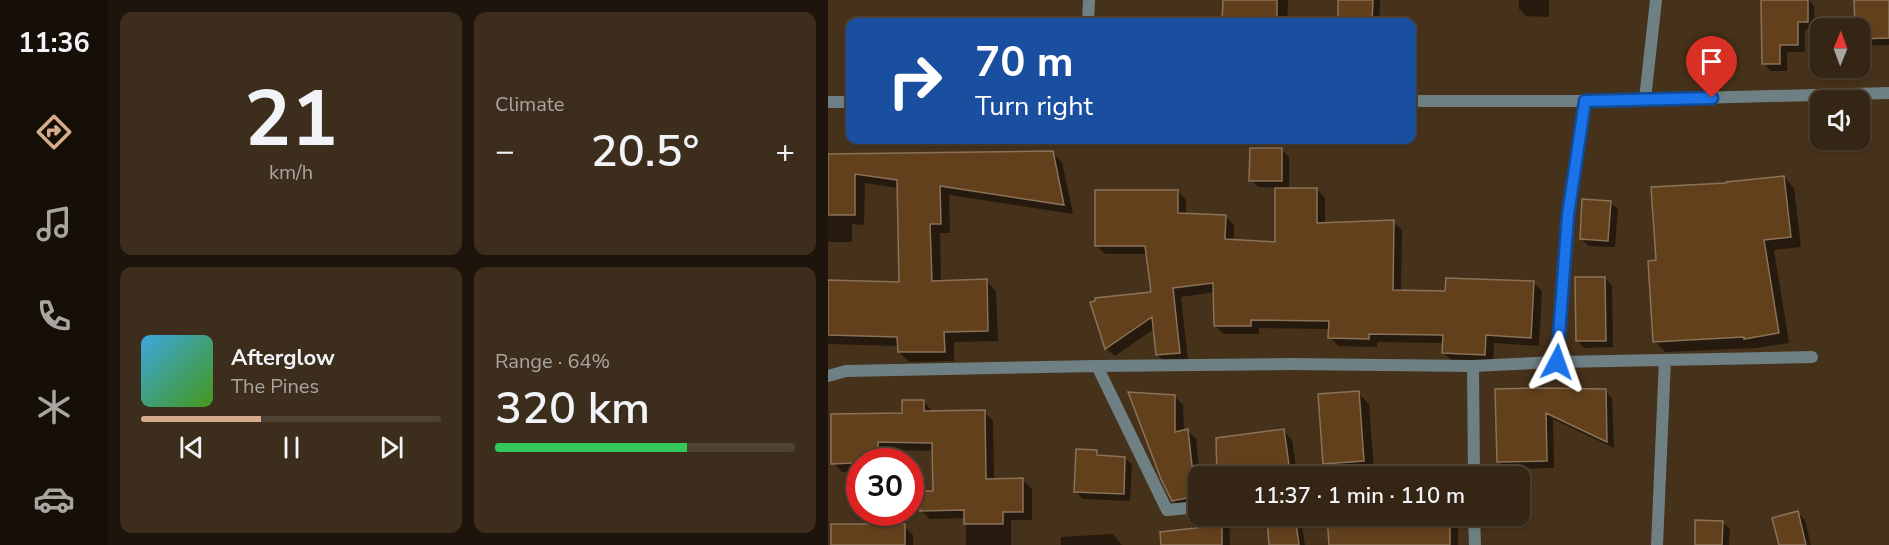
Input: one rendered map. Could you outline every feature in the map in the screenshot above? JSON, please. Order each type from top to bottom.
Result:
[{"type":"street","points":[[1088,18],[1089,0]]},
{"type":"street","points":[[1645,99],[1656,0]]},
{"type":"street","points":[[1416,101],[1585,101],[1889,93]]},
{"type":"street","points":[[1557,362],[1568,215],[1585,101]]},
{"type":"street","points":[[828,102],[846,102]]},
{"type":"street","points":[[828,376],[846,371],[1097,366],[1290,364],[1473,366],[1812,357]]},
{"type":"street","points":[[1657,545],[1665,360]]},
{"type":"street","points":[[1097,366],[1167,510],[1188,508]]},
{"type":"street","points":[[1473,366],[1474,466]]},
{"type":"street","points":[[1474,526],[1474,545]]},
{"type":"building","points":[[1223,0],[1277,0],[1277,18],[1222,18]]},
{"type":"building","points":[[1338,0],[1373,0],[1372,18],[1338,18]]},
{"type":"building","points":[[1761,0],[1808,0],[1808,22],[1798,22],[1798,45],[1780,45],[1780,64],[1762,64]]},
{"type":"building","points":[[1854,0],[1889,0],[1889,38],[1870,39],[1870,18],[1855,18]]},
{"type":"building","points":[[1250,148],[1282,148],[1282,181],[1249,181]]},
{"type":"building","points":[[1053,151],[1064,205],[940,186],[941,224],[930,224],[932,281],[987,279],[988,331],[944,332],[945,352],[898,352],[897,337],[828,335],[828,280],[899,282],[897,180],[855,174],[855,215],[828,215],[828,154]]},
{"type":"building","points":[[1784,176],[1791,237],[1764,240],[1779,333],[1744,339],[1744,337],[1653,342],[1648,261],[1656,260],[1651,187],[1726,183]]},
{"type":"building","points":[[1275,188],[1317,188],[1317,223],[1394,220],[1393,290],[1445,291],[1446,278],[1534,281],[1531,338],[1486,335],[1485,355],[1442,353],[1443,335],[1369,334],[1369,339],[1328,338],[1329,321],[1251,320],[1251,326],[1214,326],[1213,283],[1173,288],[1180,353],[1156,355],[1152,317],[1105,349],[1090,302],[1095,301],[1095,298],[1151,292],[1145,246],[1095,246],[1095,190],[1178,190],[1178,213],[1226,215],[1225,239],[1275,242]]},
{"type":"building","points":[[1582,199],[1611,201],[1608,241],[1580,239]]},
{"type":"building","points":[[1575,277],[1605,277],[1606,341],[1576,341]]},
{"type":"building","points":[[1495,389],[1606,389],[1607,442],[1546,413],[1547,461],[1497,462]]},
{"type":"building","points":[[1359,391],[1364,461],[1323,464],[1318,394]]},
{"type":"building","points":[[1128,392],[1175,395],[1175,432],[1188,429],[1192,466],[1188,466],[1188,498],[1172,501],[1161,479]]},
{"type":"building","points":[[902,400],[924,400],[924,411],[985,410],[986,479],[1023,478],[1023,512],[1003,512],[1003,524],[964,524],[964,510],[924,511],[924,491],[933,491],[932,443],[878,442],[878,448],[846,448],[846,463],[831,464],[831,414],[902,413]]},
{"type":"building","points":[[1284,429],[1289,465],[1217,466],[1216,438]]},
{"type":"building","points":[[1076,449],[1097,450],[1097,455],[1125,457],[1124,494],[1074,492]]},
{"type":"building","points":[[1798,511],[1806,545],[1779,545],[1772,518]]},
{"type":"building","points":[[1695,520],[1723,521],[1722,545],[1695,545]]},
{"type":"building","points":[[831,524],[905,526],[905,545],[831,545]]},
{"type":"building","points":[[1222,526],[1222,545],[1161,545],[1160,532]]},
{"type":"building","points":[[1268,526],[1296,526],[1299,545],[1269,545]]},
{"type":"building","points":[[1328,526],[1450,526],[1450,545],[1329,545]]},
{"type":"route","points":[[1557,362],[1568,215],[1585,101],[1712,98]]}]
